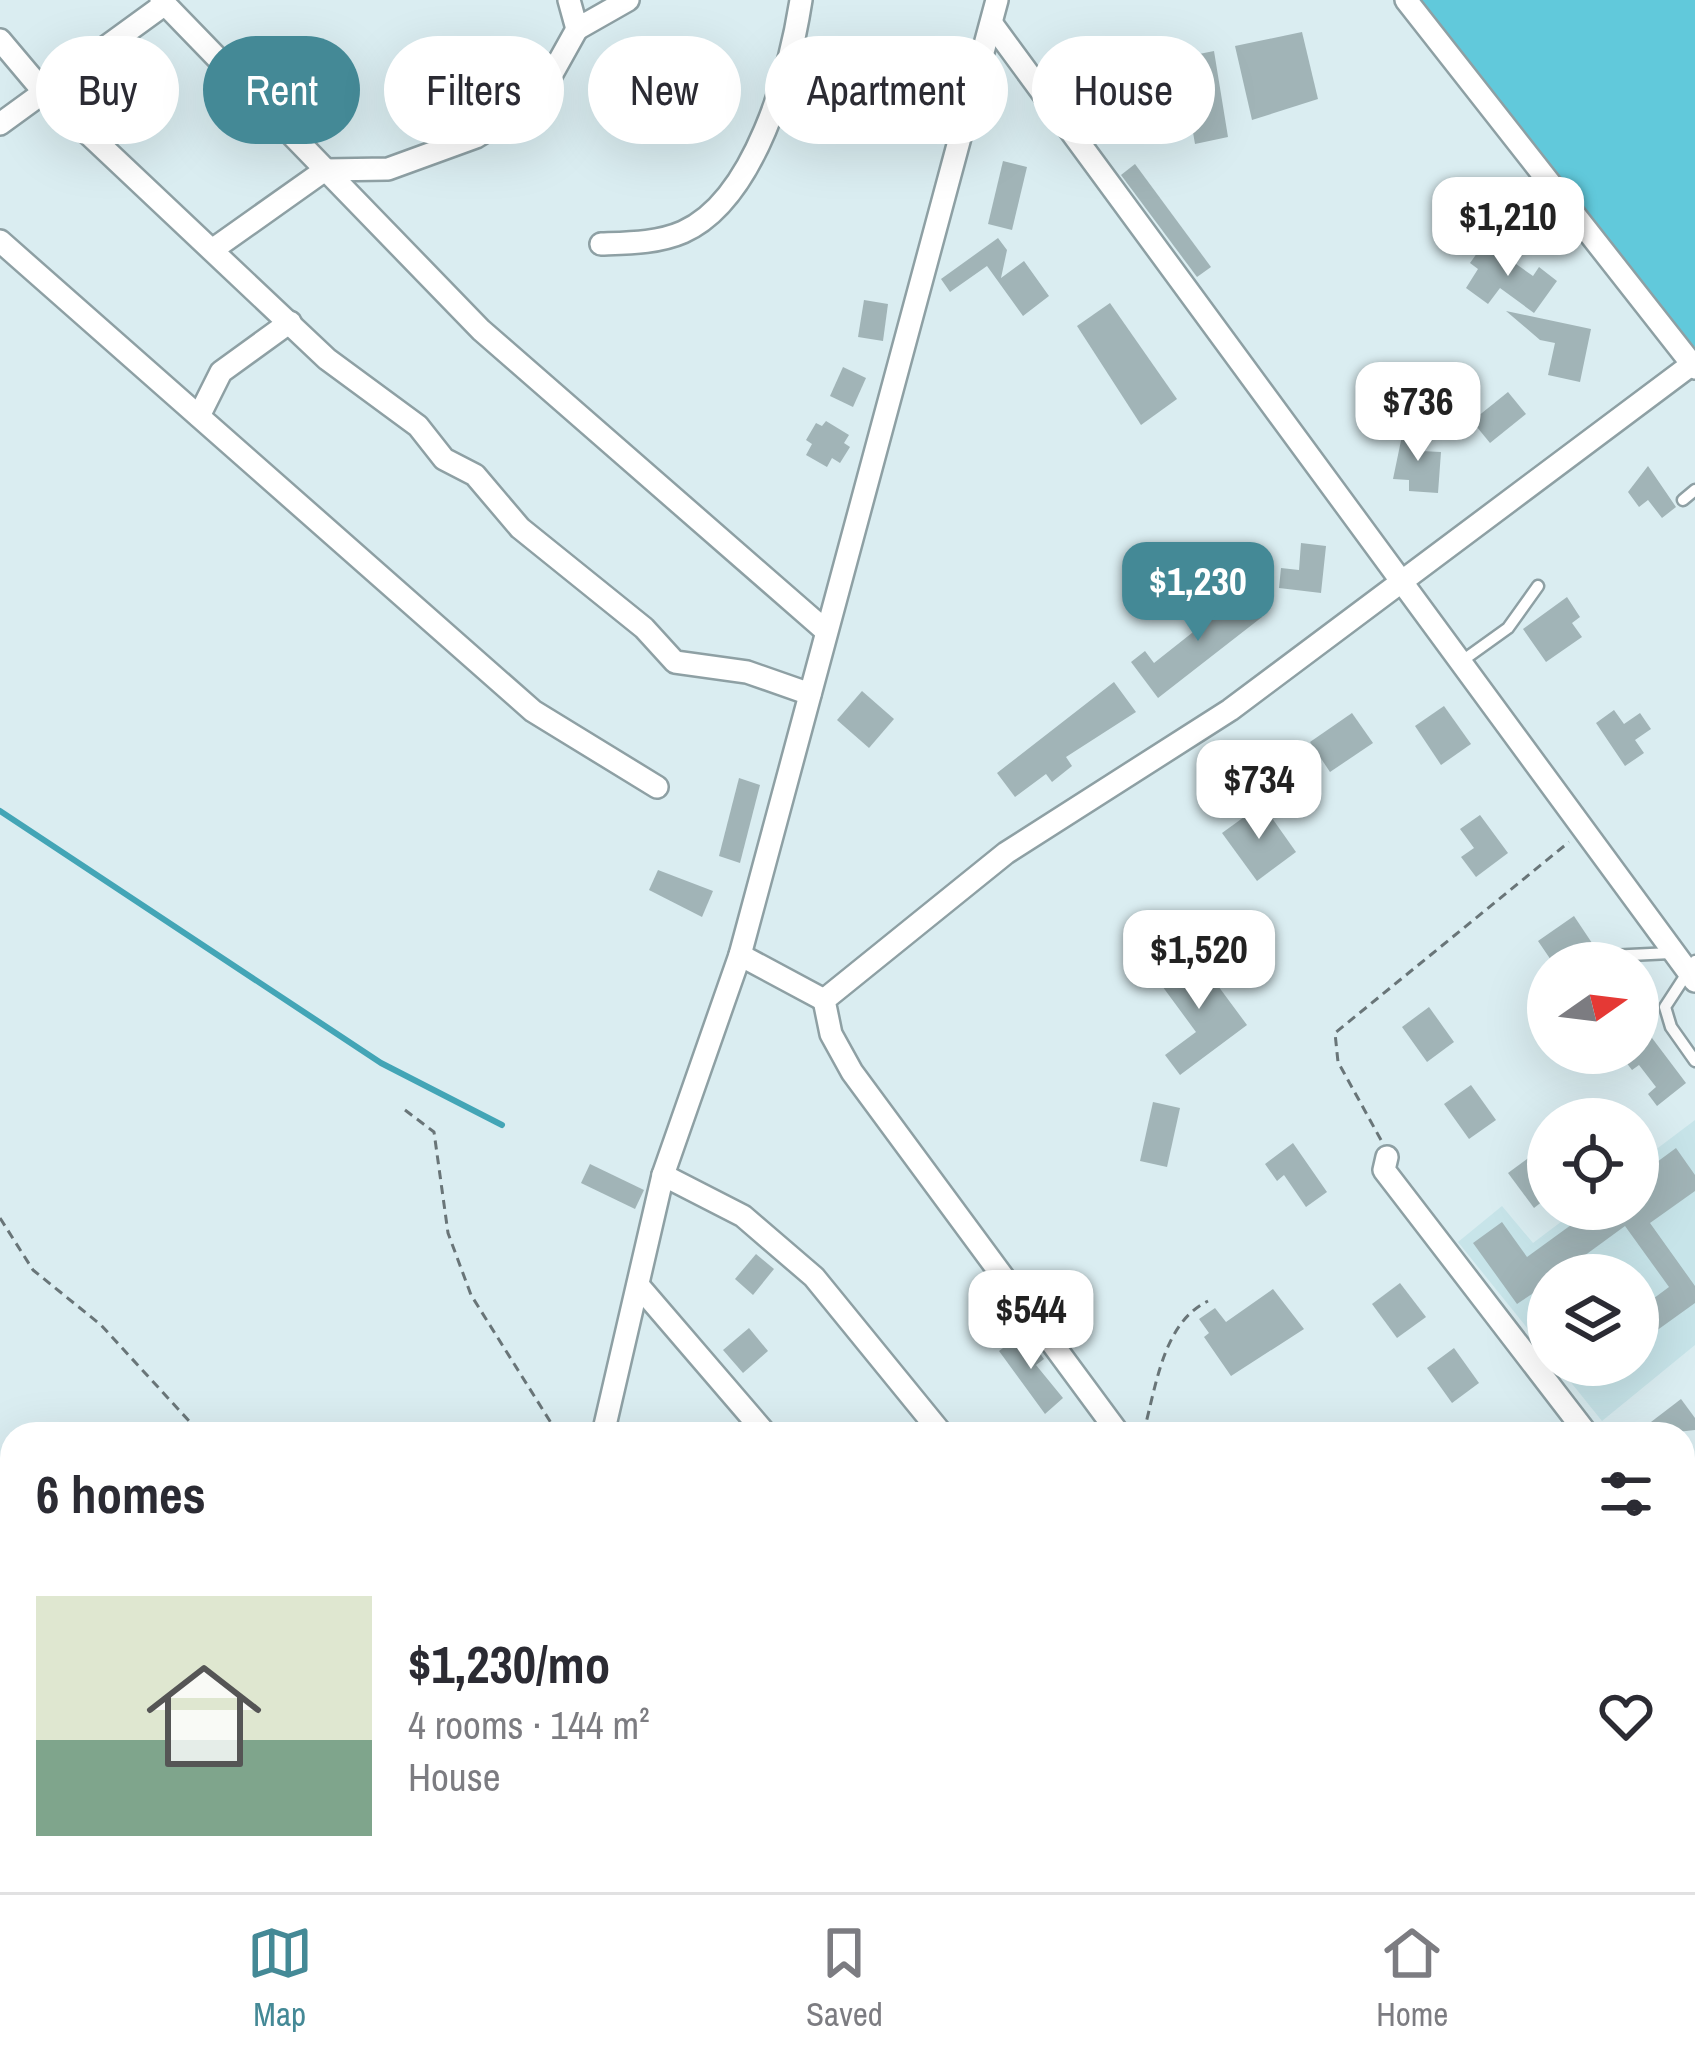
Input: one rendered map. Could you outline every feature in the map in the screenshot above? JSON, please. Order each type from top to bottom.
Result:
[{"type":"street","points":[[568,0],[577,28]]},
{"type":"street","points":[[212,250],[325,170],[388,169],[476,137],[538,99],[577,28],[628,0]]},
{"type":"street","points":[[601,244],[684,231],[725,202],[758,148],[801,0]]},
{"type":"street","points":[[606,1422],[663,1174],[740,955],[997,0]]},
{"type":"street","points":[[824,1000],[1006,853],[1230,710],[1694,365],[1406,0]]},
{"type":"street","points":[[118,36],[163,2],[481,330],[826,632]]},
{"type":"street","points":[[992,24],[1688,966]]},
{"type":"street","points":[[0,40],[36,82]]},
{"type":"street","points":[[0,124],[36,97]]},
{"type":"street","points":[[100,144],[327,359],[418,426],[444,458],[476,476],[520,528],[644,628],[675,662],[746,672],[810,694]]},
{"type":"street","points":[[0,241],[533,711],[658,787]]},
{"type":"street","points":[[200,416],[221,372],[290,322]]},
{"type":"street","points":[[740,955],[824,1000]]},
{"type":"street","points":[[824,1000],[831,1034],[852,1072],[1109,1422]]},
{"type":"street","points":[[1387,1157],[1384,1170],[1579,1422]]},
{"type":"street","points":[[663,1174],[743,1216],[814,1277],[932,1422]]},
{"type":"street","points":[[638,1285],[755,1422]]},
{"type":"lane","points":[[1683,500],[1695,490]]},
{"type":"lane","points":[[1462,661],[1508,628],[1538,586]]},
{"type":"lane","points":[[1688,966],[1666,1007],[1671,1027],[1695,1061]]},
{"type":"path","points":[[1387,1157],[1338,1062],[1335,1033],[1585,830]]},
{"type":"path","points":[[405,1109],[434,1132],[448,1233],[470,1295],[550,1422]]},
{"type":"path","points":[[0,1218],[33,1270],[101,1325],[191,1422]]},
{"type":"path","points":[[1146,1422],[1169,1343],[1191,1310],[1208,1301]]},
{"type":"shaded area","points":[[1406,0],[1695,0],[1695,347],[1671,338]]},
{"type":"shaded area","points":[[1695,1120],[1695,1345],[1659,1374],[1659,1254],[1527,1254],[1527,1328],[1458,1242],[1502,1206],[1533,1243],[1550,1230],[1659,1230],[1659,1147]]},
{"type":"shaded area","points":[[1574,1386],[1645,1386],[1602,1421]]},
{"type":"building","points":[[1302,32],[1318,99],[1252,120],[1235,46]]},
{"type":"building","points":[[1215,57],[1228,137],[1215,140]]},
{"type":"building","points":[[1003,161],[1027,167],[1012,230],[988,224]]},
{"type":"building","points":[[1135,164],[1211,267],[1197,277],[1121,175]]},
{"type":"building","points":[[998,238],[1007,250],[1001,278],[1024,261],[1049,296],[1023,316],[987,266],[950,292],[941,279]]},
{"type":"building","points":[[1485,242],[1533,276],[1539,267],[1557,281],[1534,313],[1500,288],[1488,304],[1466,288],[1478,269],[1470,263]]},
{"type":"building","points":[[864,300],[888,304],[883,341],[858,337]]},
{"type":"building","points":[[1110,303],[1177,399],[1141,425],[1077,326]]},
{"type":"building","points":[[1506,311],[1591,329],[1580,382],[1548,375],[1555,343],[1540,340]]},
{"type":"building","points":[[843,367],[866,378],[853,407],[830,396]]},
{"type":"building","points":[[1508,392],[1526,414],[1490,443],[1472,421]]},
{"type":"building","points":[[826,421],[849,435],[844,443],[850,447],[840,463],[832,458],[827,467],[806,455],[812,444],[806,440],[816,423],[822,426]]},
{"type":"building","points":[[1403,431],[1422,432],[1421,451],[1441,452],[1438,493],[1409,491],[1409,480],[1393,479]]},
{"type":"building","points":[[1648,466],[1676,507],[1662,518],[1648,500],[1639,507],[1628,492]]},
{"type":"building","points":[[1301,543],[1326,546],[1321,593],[1279,588],[1281,568],[1299,570]]},
{"type":"building","points":[[1244,592],[1262,617],[1158,698],[1131,662],[1145,651],[1154,663],[1202,625],[1193,613],[1207,602],[1215,613]]},
{"type":"building","points":[[1567,597],[1580,617],[1572,623],[1582,637],[1546,662],[1523,629]]},
{"type":"building","points":[[1114,682],[1136,712],[1066,757],[1072,766],[1052,782],[1046,774],[1015,797],[997,773]]},
{"type":"building","points":[[862,691],[894,719],[869,748],[837,720]]},
{"type":"building","points":[[1444,706],[1471,744],[1441,765],[1415,726]]},
{"type":"building","points":[[1614,710],[1624,724],[1640,713],[1651,729],[1635,740],[1644,753],[1625,766],[1596,723]]},
{"type":"building","points":[[1352,713],[1373,743],[1330,772],[1310,742]]},
{"type":"building","points":[[739,778],[760,785],[740,863],[719,856]]},
{"type":"building","points":[[1262,804],[1296,852],[1257,881],[1222,833]]},
{"type":"building","points":[[1480,815],[1508,853],[1476,877],[1461,857],[1474,848],[1460,829]]},
{"type":"building","points":[[658,870],[713,891],[702,917],[649,890]]},
{"type":"building","points":[[1574,916],[1591,942],[1539,942]]},
{"type":"building","points":[[1193,952],[1247,1025],[1180,1075],[1165,1055],[1196,1032],[1157,979]]},
{"type":"building","points":[[1429,1007],[1454,1042],[1427,1062],[1402,1027]]},
{"type":"building","points":[[1659,1047],[1686,1083],[1659,1104],[1659,1098],[1648,1094],[1656,1087],[1646,1074],[1659,1074]]},
{"type":"building","points":[[1471,1085],[1496,1120],[1469,1139],[1444,1104]]},
{"type":"building","points":[[1153,1102],[1180,1108],[1167,1167],[1140,1161]]},
{"type":"building","points":[[1293,1143],[1327,1192],[1306,1207],[1284,1175],[1277,1181],[1265,1164]]},
{"type":"building","points":[[1676,1148],[1695,1175],[1695,1191],[1659,1217],[1659,1161]]},
{"type":"building","points":[[1527,1159],[1527,1199],[1508,1173]]},
{"type":"building","points":[[590,1164],[644,1190],[635,1209],[581,1183]]},
{"type":"building","points":[[1502,1222],[1527,1257],[1527,1297],[1517,1304],[1473,1243]]},
{"type":"building","points":[[1564,1230],[1620,1230],[1587,1254],[1531,1254]]},
{"type":"building","points":[[1628,1230],[1655,1230],[1695,1286],[1695,1303],[1659,1329],[1659,1294],[1669,1287],[1659,1273],[1659,1254],[1645,1254]]},
{"type":"building","points":[[756,1254],[774,1269],[753,1295],[735,1279]]},
{"type":"building","points":[[1400,1283],[1426,1317],[1397,1338],[1372,1304]]},
{"type":"building","points":[[1273,1289],[1304,1329],[1231,1376],[1204,1337],[1209,1333],[1199,1319],[1215,1308],[1226,1322]]},
{"type":"building","points":[[749,1328],[768,1351],[743,1373],[723,1350]]},
{"type":"building","points":[[1025,1332],[1044,1359],[1036,1365],[1063,1398],[1045,1414],[999,1351]]},
{"type":"building","points":[[1454,1348],[1479,1383],[1452,1403],[1427,1368]]},
{"type":"building","points":[[1681,1399],[1695,1418],[1695,1422],[1651,1422]]},
{"type":"waterway","points":[[0,811],[381,1063],[502,1125]]}]
